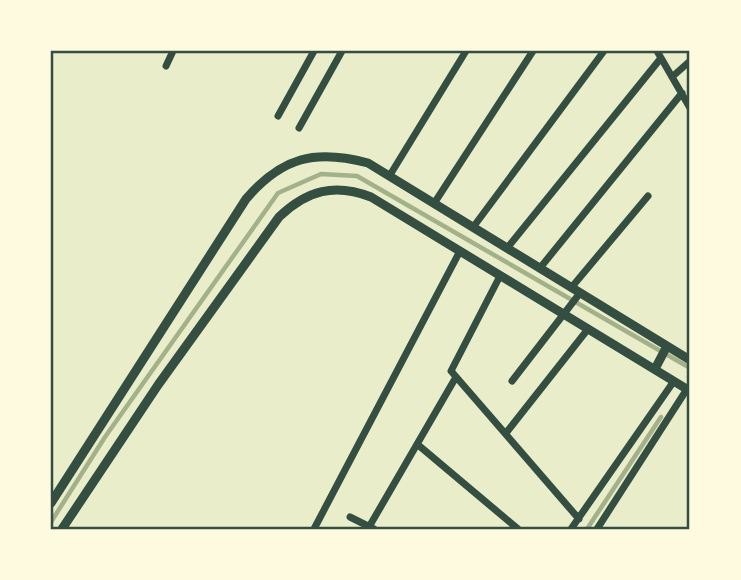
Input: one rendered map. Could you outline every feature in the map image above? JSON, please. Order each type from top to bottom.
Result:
[{"type":"street","points":[[166,66],[173,51]]},
{"type":"street","points":[[278,116],[314,51]]},
{"type":"street","points":[[299,128],[342,51]]},
{"type":"street","points":[[390,175],[466,51]]},
{"type":"street","points":[[435,202],[533,51]]},
{"type":"street","points":[[474,226],[604,51]]},
{"type":"street","points":[[508,247],[658,52],[690,108]]},
{"type":"street","points":[[672,77],[690,61]]},
{"type":"street","points":[[540,268],[682,93]]},
{"type":"street","points":[[51,503],[176,311],[223,230],[257,186],[272,172],[319,155],[368,163],[390,175],[666,349],[690,360]]},
{"type":"street","points":[[62,529],[158,386],[279,217],[294,203],[322,191],[352,190],[371,197],[500,276],[567,311],[588,329],[657,365],[688,390],[597,529]]},
{"type":"street","points":[[512,381],[567,311],[576,293],[648,196]]},
{"type":"street","points":[[314,529],[460,251]]},
{"type":"street","points":[[500,276],[450,368],[579,519]]},
{"type":"street","points":[[506,433],[588,329]]},
{"type":"street","points":[[657,365],[666,349]]},
{"type":"street","points":[[350,517],[372,528],[456,377]]},
{"type":"street","points":[[571,529],[674,381]]},
{"type":"street","points":[[417,444],[518,529]]},
{"type":"waterway","points":[[51,522],[105,437],[278,193],[321,174],[357,176],[690,368]]},
{"type":"waterway","points":[[587,529],[661,417]]}]
